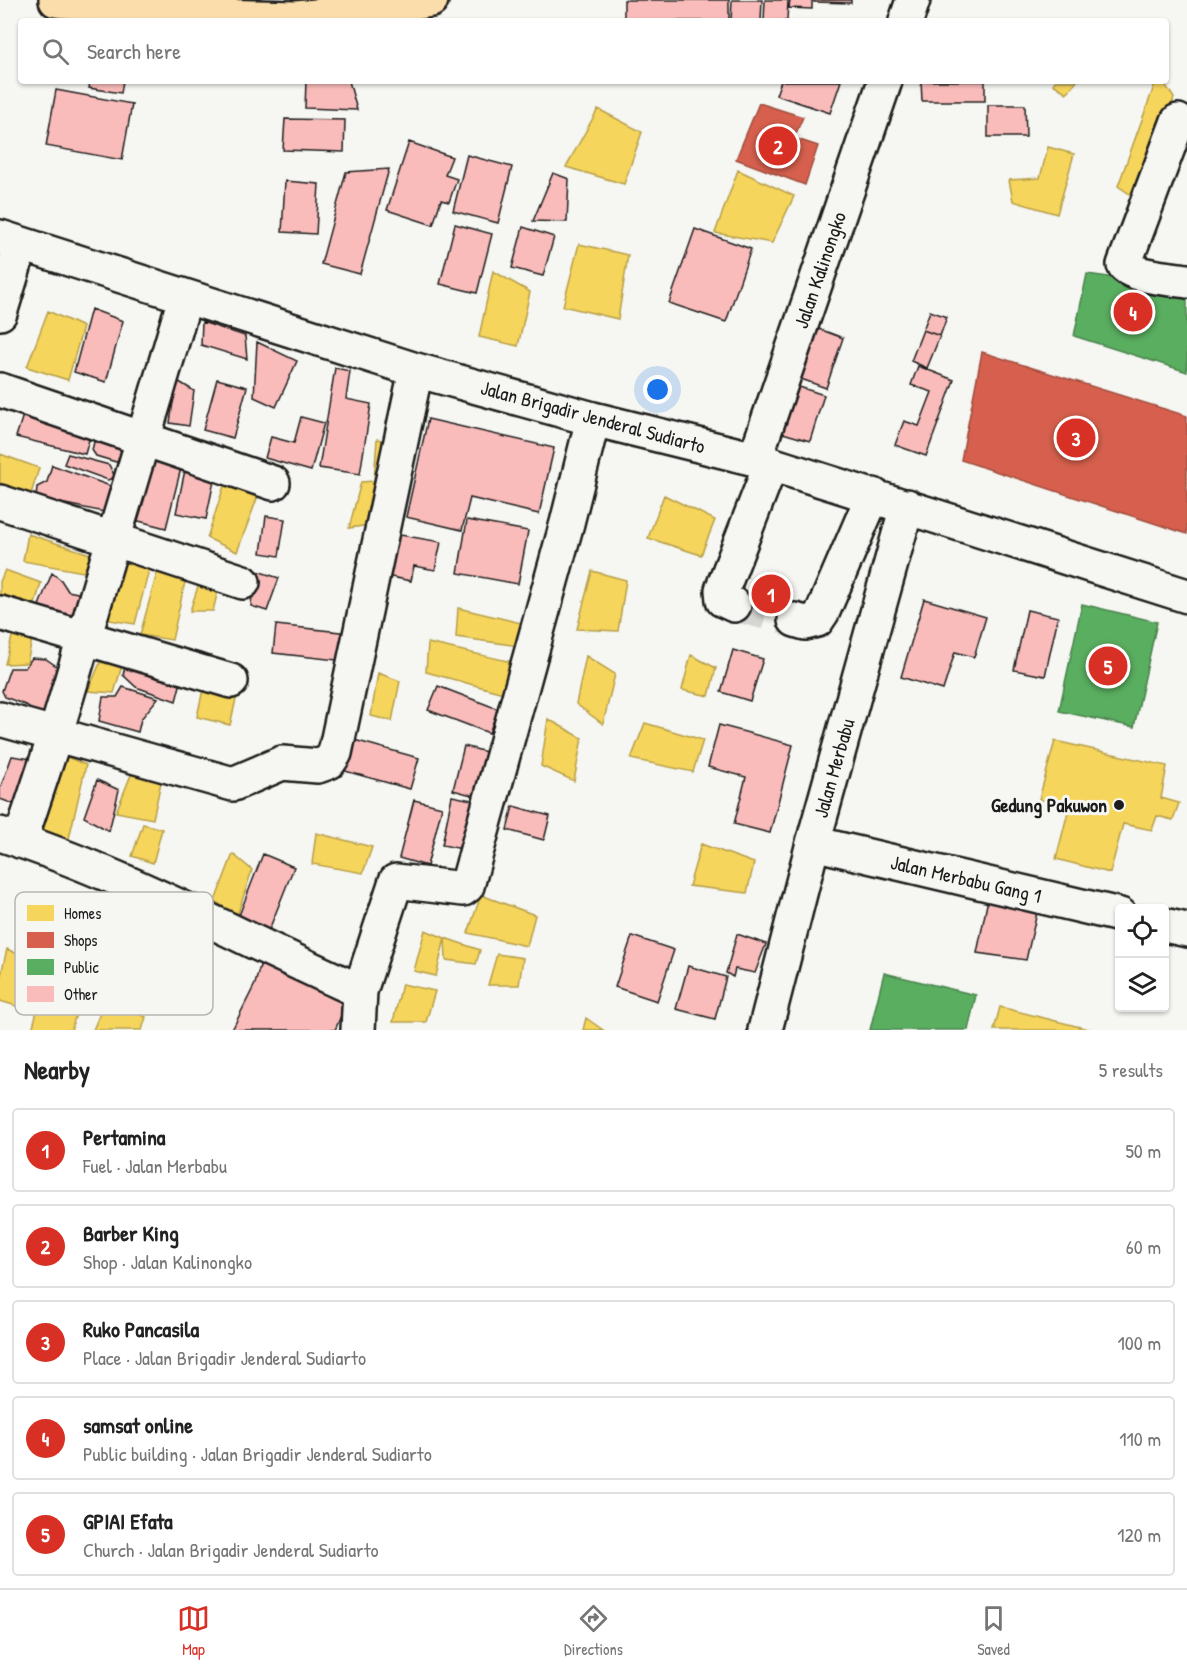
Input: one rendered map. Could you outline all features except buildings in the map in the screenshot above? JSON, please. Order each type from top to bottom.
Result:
[{"type":"main road","points":[[71,1],[215,16],[297,18],[374,10],[430,0]]},
{"type":"street","points":[[907,18],[913,0]]},
{"type":"street","name":"Jalan Kalinongko","points":[[734,604],[723,600],[722,590],[884,84]]},
{"type":"street","points":[[1178,121],[1124,265],[1127,270],[1187,281]]},
{"type":"street","points":[[0,313],[10,241]]},
{"type":"street","name":"Jalan Brigadir Jenderal Sudiarto","points":[[10,241],[416,370],[593,419],[763,462],[1187,596]]},
{"type":"street","points":[[152,892],[107,872],[10,837],[55,736],[185,298]]},
{"type":"street","points":[[0,719],[233,784],[282,763],[318,766],[329,762],[335,753],[416,370]]},
{"type":"street","points":[[0,390],[144,441],[273,483]]},
{"type":"street","points":[[358,1030],[360,991],[396,881],[463,889],[467,886],[567,523],[593,419]]},
{"type":"street","points":[[795,620],[805,622],[818,620],[873,495]]},
{"type":"street","points":[[0,502],[113,537],[243,582]]},
{"type":"street","name":"Jalan Merbabu","points":[[765,1030],[813,843],[907,507]]},
{"type":"street","points":[[0,613],[231,681]]},
{"type":"street","name":"Jalan Merbabu Gang 1","points":[[813,843],[1115,914]]},
{"type":"street","points":[[213,922],[276,954],[360,991]]},
{"type":"street","points":[[1169,926],[1187,930]]},
{"type":"tunnel","points":[[734,605],[795,620]]},
{"type":"place","name":"Barber King","points":[[778,146]]},
{"type":"place","name":"samsat online","points":[[1133,312]]},
{"type":"place","name":"Ruko Pancasila","points":[[1076,438]]},
{"type":"place","name":"Pertamina","points":[[771,594]]},
{"type":"place","name":"GPIAI Efata","points":[[1108,666]]},
{"type":"place","name":"Gedung Pakuwon","points":[[1119,805]]}]
